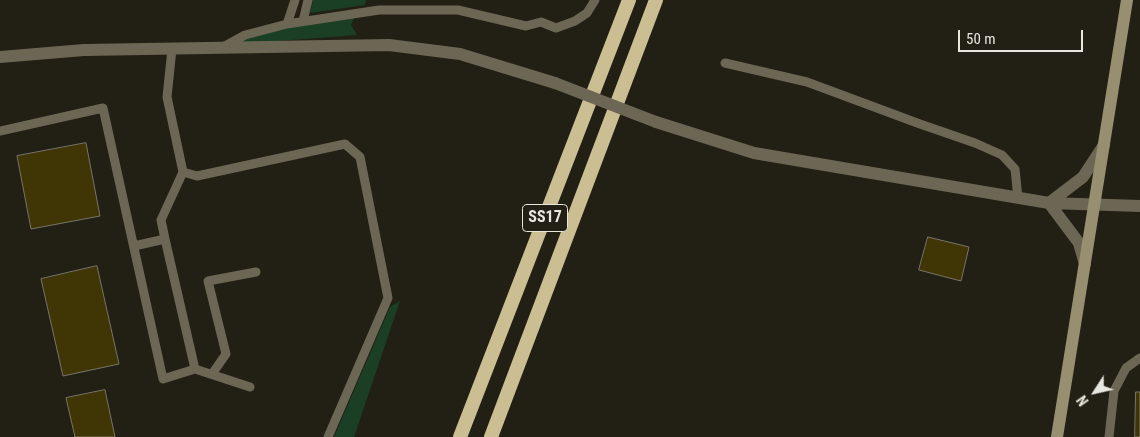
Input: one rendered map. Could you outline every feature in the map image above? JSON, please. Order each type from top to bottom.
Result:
[{"type":"highway","name":"SS17","points":[[460,437],[630,0]]},
{"type":"highway","name":"SS17","points":[[491,437],[656,0]]},
{"type":"main road","points":[[1057,437],[1127,0]]},
{"type":"street","points":[[0,57],[84,50],[389,45],[460,54],[555,83],[656,122],[754,153],[1018,198],[1094,205],[1140,206]]},
{"type":"street","points":[[1049,202],[1083,177],[1104,146]]},
{"type":"street","points":[[1049,202],[1079,243],[1085,265]]},
{"type":"lane","points":[[287,24],[295,0]]},
{"type":"lane","points":[[303,21],[308,0]]},
{"type":"lane","points":[[223,48],[246,35],[287,24],[378,10],[458,10],[526,26],[541,22],[556,28],[575,22],[587,13],[595,0]]},
{"type":"lane","points":[[172,49],[167,97],[184,172],[160,220],[195,369]]},
{"type":"lane","points":[[725,63],[807,82],[1002,155],[1015,169],[1018,198]]},
{"type":"lane","points":[[0,131],[104,108],[163,379],[195,369],[250,387]]},
{"type":"lane","points":[[184,172],[197,176],[345,144],[360,157],[388,298],[328,437]]},
{"type":"lane","points":[[134,246],[165,239]]},
{"type":"lane","points":[[212,374],[226,354],[208,281],[256,272]]},
{"type":"lane","points":[[1109,437],[1114,391],[1126,368],[1140,358]]},
{"type":"green space","points":[[313,0],[366,0],[365,5],[310,13]]},
{"type":"green space","points":[[355,16],[351,25],[357,35],[239,44],[250,35]]},
{"type":"green space","points":[[400,301],[354,437],[334,437],[390,307]]},
{"type":"building","points":[[86,143],[100,216],[31,229],[17,156]]},
{"type":"building","points":[[928,237],[969,247],[961,281],[919,270]]},
{"type":"building","points":[[97,266],[119,364],[63,376],[41,279]]},
{"type":"building","points":[[105,390],[115,437],[75,437],[66,398]]},
{"type":"building","points":[[1136,392],[1140,392],[1140,437],[1135,437]]}]
